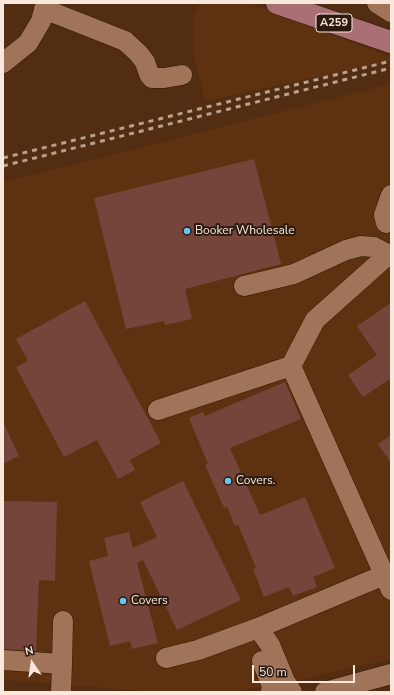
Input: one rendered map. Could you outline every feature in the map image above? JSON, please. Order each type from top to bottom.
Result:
[{"type":"main road","name":"A259","points":[[277,3],[391,42]]},
{"type":"street","points":[[377,3],[391,12]]},
{"type":"street","points":[[3,62],[28,43],[41,21],[45,6],[125,41],[145,62],[152,78],[182,75]]},
{"type":"street","points":[[386,223],[384,215],[391,196]]},
{"type":"street","points":[[158,410],[290,366],[315,320],[390,255],[374,247],[361,246],[346,250],[294,274],[244,286]]},
{"type":"street","points":[[166,658],[198,650],[388,582],[290,366]]},
{"type":"street","points":[[61,692],[63,620]]},
{"type":"street","points":[[258,628],[258,650],[272,686],[271,692]]},
{"type":"street","points":[[258,628],[270,645],[285,681],[292,692]]},
{"type":"street","points":[[3,660],[62,664]]},
{"type":"street","points":[[325,692],[391,674]]},
{"type":"shaded area","points":[[200,3],[248,3],[391,57],[391,61],[205,101],[193,52],[194,14]]},
{"type":"shaded area","points":[[391,84],[391,659],[301,680],[235,691],[160,692],[3,680],[3,182]]},
{"type":"building","name":"Booker Wholesale","points":[[254,159],[281,264],[185,289],[192,319],[165,325],[164,321],[126,329],[94,198]]},
{"type":"building","points":[[85,301],[161,443],[130,460],[135,470],[118,479],[97,440],[64,457],[16,367],[28,361],[16,339]]},
{"type":"building","points":[[391,303],[391,378],[363,397],[348,375],[377,355],[357,326]]},
{"type":"building","name":"Covers.","points":[[285,382],[301,419],[230,448],[260,515],[305,497],[335,568],[313,577],[317,587],[293,596],[289,587],[264,597],[253,569],[256,568],[238,524],[235,526],[227,506],[224,508],[205,465],[208,464],[189,418],[203,412],[205,416]]},
{"type":"building","points":[[3,422],[19,456],[3,464]]},
{"type":"building","points":[[391,435],[391,463],[378,444]]},
{"type":"building","points":[[183,481],[241,600],[177,630],[143,560],[137,563],[158,643],[132,649],[130,641],[110,646],[89,561],[108,556],[104,538],[129,532],[133,548],[157,537],[140,502]]},
{"type":"building","points":[[3,501],[57,502],[55,581],[39,580],[36,651],[3,649]]},
{"type":"railway","points":[[3,158],[391,61]]},
{"type":"railway","points":[[3,166],[391,68]]},
{"type":"place","name":"Booker Wholesale","points":[[187,231]]},
{"type":"place","name":"Covers.","points":[[228,481]]},
{"type":"place","name":"Covers","points":[[123,601]]}]
